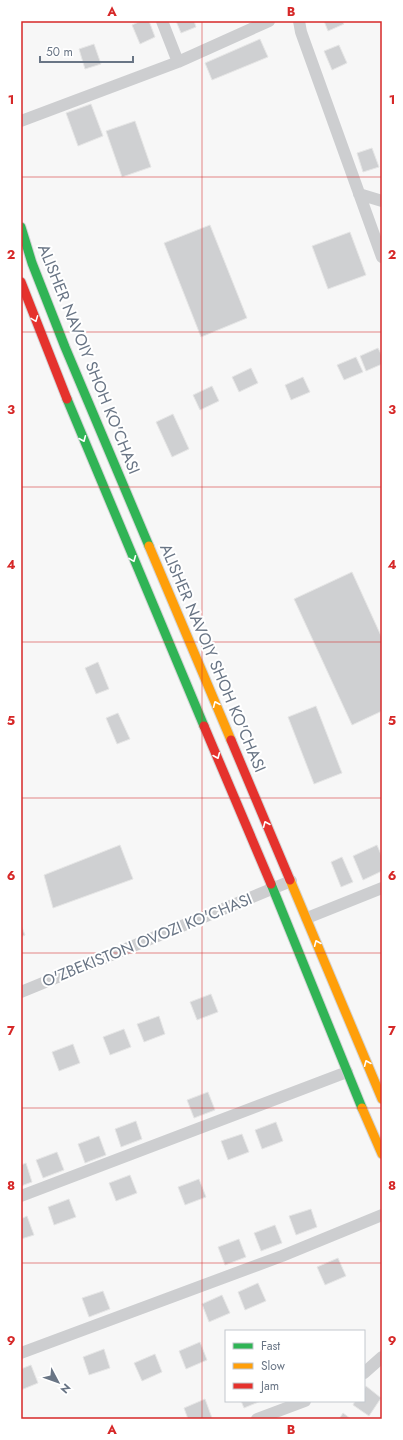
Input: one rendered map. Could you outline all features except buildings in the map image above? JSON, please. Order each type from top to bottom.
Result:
[{"type":"main road","name":"ALISHER NAVOIY SHOH KO'CHASI","points":[[21,227],[32,263],[65,347],[382,1099]]},
{"type":"main road","points":[[21,282],[51,362],[289,926],[347,1072],[382,1154]]},
{"type":"main road","points":[[289,926],[306,918]]},
{"type":"street","points":[[162,21],[178,62]]},
{"type":"street","points":[[21,121],[178,62],[269,21]]},
{"type":"street","points":[[299,21],[382,257]]},
{"type":"street","points":[[359,194],[382,201]]},
{"type":"street","name":"O'ZBEKISTON OVOZI KO'CHASI","points":[[21,992],[291,881]]},
{"type":"street","points":[[306,918],[382,888]]},
{"type":"street","points":[[21,1196],[347,1072]]},
{"type":"street","points":[[21,1354],[282,1256],[382,1214]]},
{"type":"street","points":[[365,1372],[382,1357]]},
{"type":"street","points":[[257,1419],[302,1402]]},
{"type":"traffic: fast","points":[[21,227],[32,263],[65,347],[149,546]]},
{"type":"traffic: fast","points":[[67,399],[204,726]]},
{"type":"traffic: fast","points":[[271,884],[362,1108]]},
{"type":"traffic: slow","points":[[149,546],[231,740]]},
{"type":"traffic: slow","points":[[290,880],[382,1099]]},
{"type":"traffic: slow","points":[[362,1108],[382,1154]]},
{"type":"traffic: jam","points":[[21,282],[67,399]]},
{"type":"traffic: jam","points":[[204,726],[271,884]]},
{"type":"traffic: jam","points":[[231,740],[290,880]]}]
